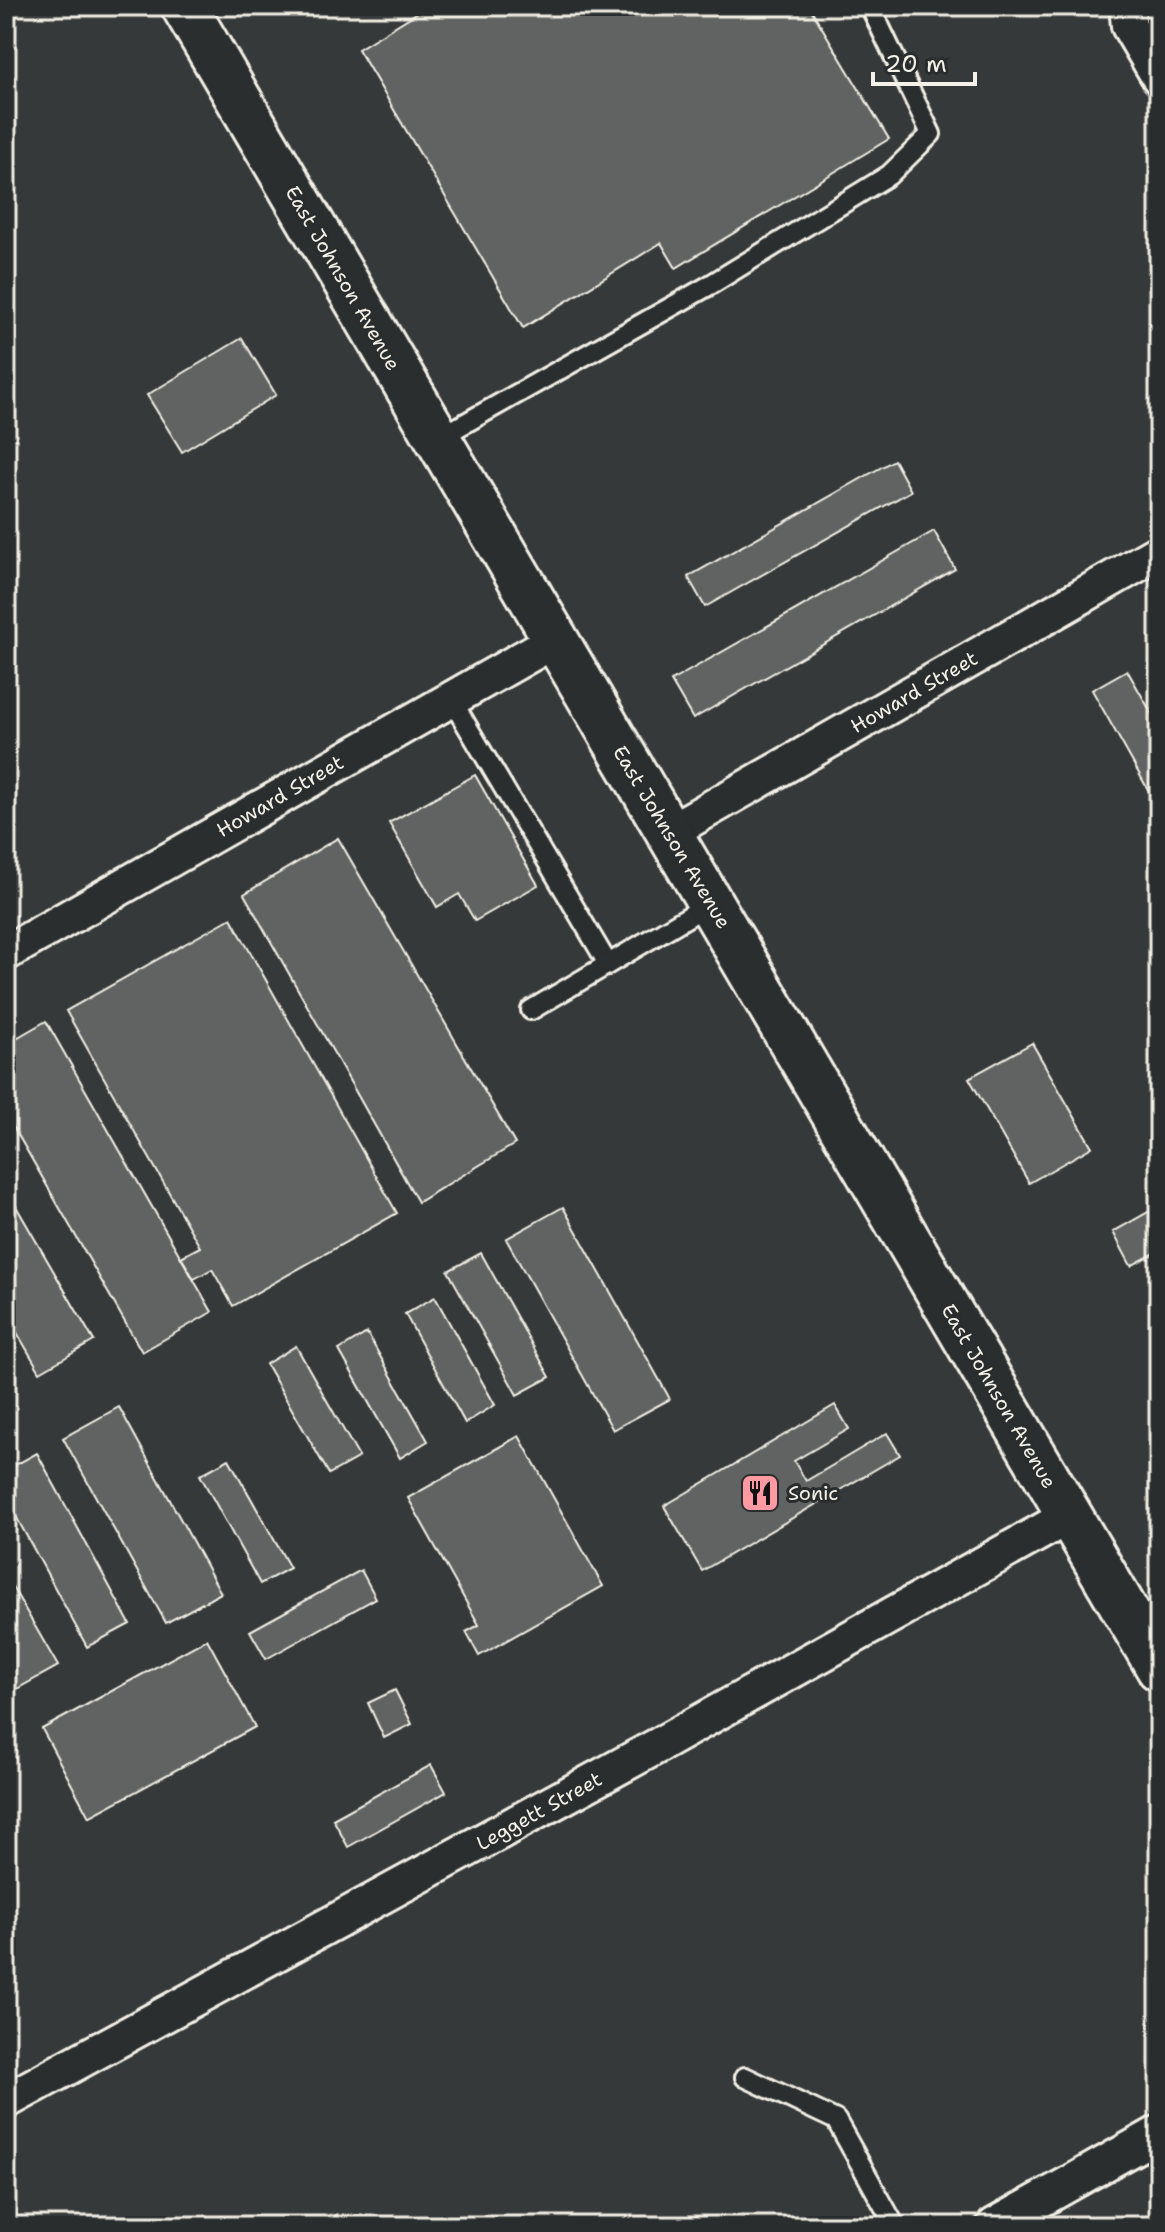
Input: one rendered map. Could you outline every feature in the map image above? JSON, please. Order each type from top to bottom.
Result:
[{"type":"main road","name":"East Johnson Avenue","points":[[184,6],[1159,1668]]},
{"type":"street","points":[[1129,17],[1159,77]]},
{"type":"street","name":"Howard Street","points":[[669,832],[1159,552]]},
{"type":"street","name":"Howard Street","points":[[6,953],[555,640]]},
{"type":"street","name":"Leggett Street","points":[[6,2101],[659,1745],[1069,1516]]},
{"type":"street","points":[[994,2226],[1159,2133]]},
{"type":"lane","points":[[437,439],[710,285],[889,175],[931,134],[870,6]]},
{"type":"lane","points":[[451,699],[608,964]]},
{"type":"lane","points":[[531,1010],[711,903]]},
{"type":"lane","points":[[745,2077],[836,2120],[895,2226]]},
{"type":"building","points":[[428,6],[809,6],[889,139],[676,268],[661,243],[523,328],[358,49]]},
{"type":"building","points":[[242,338],[276,395],[182,452],[147,395]]},
{"type":"building","points":[[894,460],[911,491],[705,607],[688,577]]},
{"type":"building","points":[[934,531],[955,569],[693,719],[671,681]]},
{"type":"building","points":[[1127,670],[1159,726],[1159,791],[1151,795],[1092,690]]},
{"type":"building","points":[[475,775],[538,885],[475,921],[459,894],[437,907],[389,823]]},
{"type":"building","points":[[338,838],[515,1144],[418,1202],[244,894]]},
{"type":"building","points":[[231,918],[397,1213],[233,1306],[212,1269],[194,1279],[181,1257],[200,1247],[66,1011]]},
{"type":"building","points":[[46,1021],[212,1312],[142,1352],[6,1114],[6,1044]]},
{"type":"building","points":[[1032,1043],[1092,1147],[1029,1183],[969,1078]]},
{"type":"building","points":[[6,1189],[94,1341],[40,1372],[6,1314]]},
{"type":"building","points":[[1159,1206],[1159,1251],[1131,1266],[1113,1232]]},
{"type":"building","points":[[563,1207],[670,1399],[613,1430],[506,1239]]},
{"type":"building","points":[[481,1253],[550,1377],[517,1395],[448,1271]]},
{"type":"building","points":[[435,1297],[495,1405],[465,1423],[405,1314]]},
{"type":"building","points":[[367,1333],[428,1441],[400,1458],[339,1350]]},
{"type":"building","points":[[296,1346],[359,1457],[329,1474],[266,1364]]},
{"type":"building","name":"Sonic","points":[[835,1405],[849,1429],[794,1461],[806,1481],[887,1433],[900,1455],[702,1571],[664,1506]]},
{"type":"building","points":[[119,1407],[221,1593],[166,1623],[63,1438]]},
{"type":"building","points":[[519,1436],[603,1586],[479,1656],[466,1632],[479,1625],[408,1498]]},
{"type":"building","points":[[37,1453],[130,1624],[87,1647],[6,1498],[6,1470]]},
{"type":"building","points":[[229,1459],[290,1568],[260,1584],[200,1475]]},
{"type":"building","points":[[361,1570],[376,1598],[266,1659],[250,1631]]},
{"type":"building","points":[[6,1576],[58,1666],[15,1690],[6,1674]]},
{"type":"building","points":[[207,1639],[255,1727],[89,1817],[42,1729]]},
{"type":"building","points":[[395,1690],[412,1724],[384,1738],[368,1703]]},
{"type":"building","points":[[431,1765],[446,1792],[348,1847],[333,1819]]},
{"type":"place","name":"Sonic","points":[[760,1493]]}]
